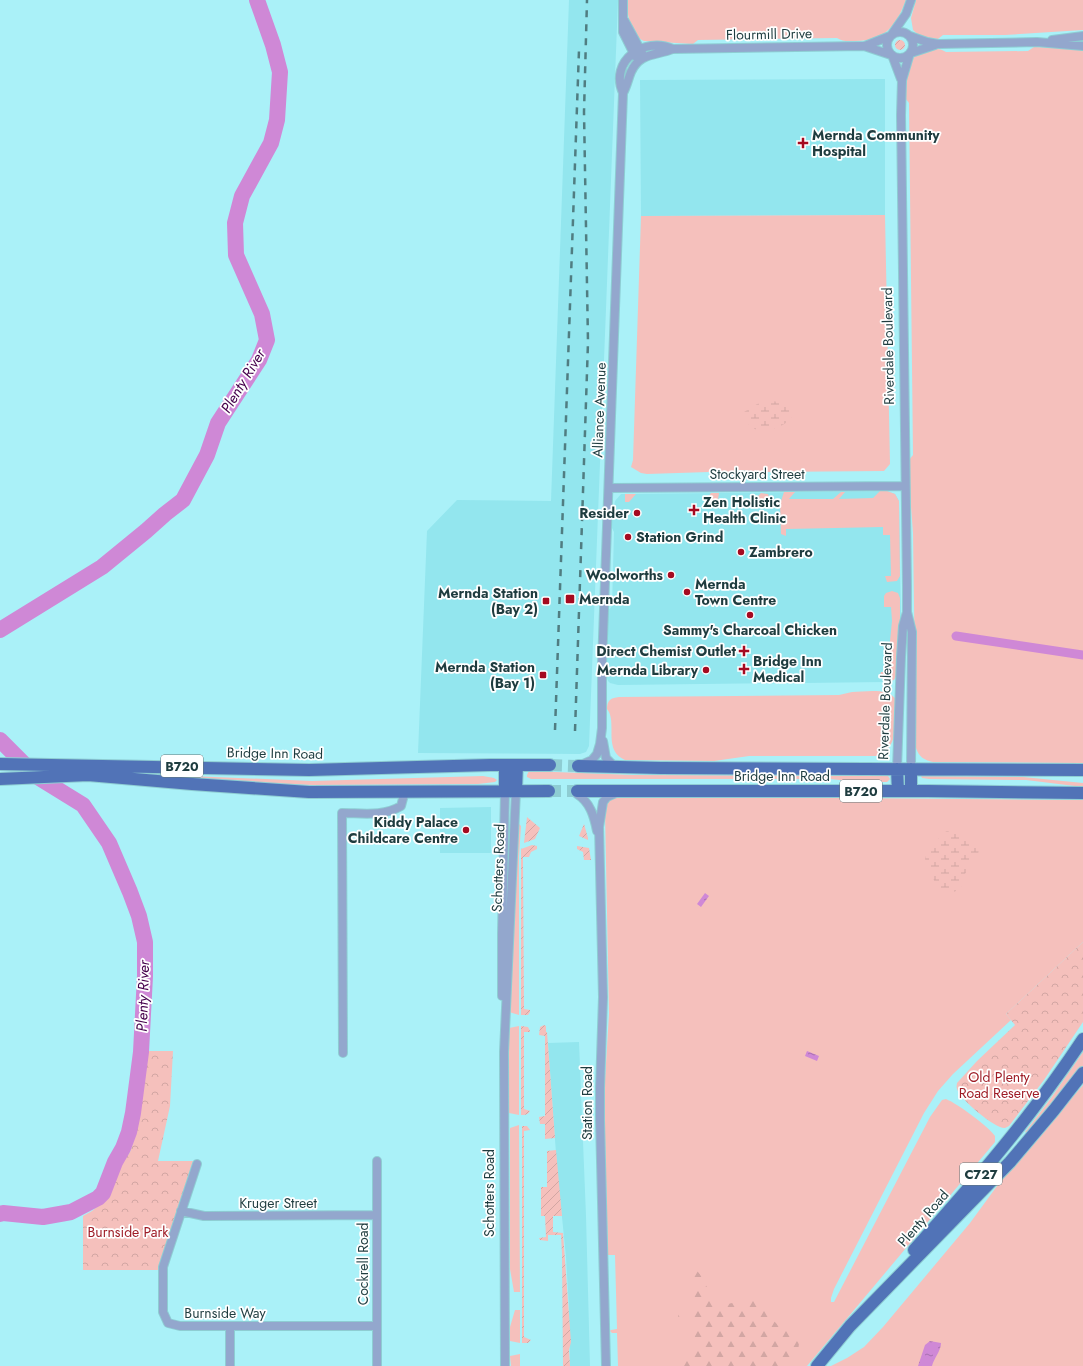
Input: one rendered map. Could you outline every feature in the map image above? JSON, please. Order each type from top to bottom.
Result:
[{"type":"main road","name":"Bridge Inn Road","points":[[0,764],[309,770],[550,765]]},
{"type":"main road","name":"Schotters Road","points":[[510,791],[511,765]]},
{"type":"main road","name":"Bridge Inn Road","points":[[578,766],[1083,770]]},
{"type":"main road","name":"Riverdale Boulevard","points":[[897,768],[898,791]]},
{"type":"main road","name":"Riverdale Boulevard","points":[[911,769],[911,791]]},
{"type":"main road","name":"B720","points":[[2,779],[88,775],[309,792],[549,791]]},
{"type":"main road","name":"Bridge Inn Road","points":[[577,793],[627,791],[911,791],[1083,793]]},
{"type":"main road","name":"Plenty Road","points":[[872,1302],[914,1250],[1009,1140],[1054,1081],[1083,1039]]},
{"type":"main road","name":"Plenty Road","points":[[817,1366],[872,1302],[1010,1162],[1083,1074]]},
{"type":"street","points":[[623,0],[623,32],[641,60]]},
{"type":"street","points":[[911,0],[906,14],[890,36],[887,46],[892,55],[902,58],[918,49],[938,44]]},
{"type":"street","points":[[906,14],[913,46],[911,53]]},
{"type":"street","points":[[890,36],[904,32],[910,36],[938,44],[1037,42],[1083,46]]},
{"type":"street","name":"Flourmill Drive","points":[[864,46],[890,36]]},
{"type":"street","points":[[1037,42],[1083,36]]},
{"type":"street","name":"Flourmill Drive","points":[[636,51],[648,46],[660,45],[673,49],[864,46],[892,55]]},
{"type":"street","name":"Flourmill Drive","points":[[641,60],[673,49]]},
{"type":"street","name":"Alliance Avenue","points":[[578,766],[592,760],[597,754],[602,728],[602,665],[623,93],[620,82],[621,72],[626,61],[636,51]]},
{"type":"street","name":"Riverdale Boulevard","points":[[911,53],[902,80],[907,612],[912,632],[911,769]]},
{"type":"street","name":"Riverdale Boulevard","points":[[892,55],[902,80]]},
{"type":"street","name":"Alliance Avenue","points":[[623,93],[631,72],[641,60]]},
{"type":"street","name":"Stockyard Street","points":[[609,488],[905,486]]},
{"type":"street","name":"Riverdale Boulevard","points":[[897,768],[902,632],[907,612]]},
{"type":"street","points":[[900,686],[911,686]]},
{"type":"street","name":"Alliance Avenue","points":[[602,728],[606,758],[615,767]]},
{"type":"street","points":[[343,1053],[342,813],[383,813],[394,810],[401,806],[405,791]]},
{"type":"street","name":"Schotters Road","points":[[504,1021],[509,966],[510,791]]},
{"type":"street","name":"Schotters Road","points":[[505,1366],[504,1021],[502,996],[502,955],[510,791]]},
{"type":"street","name":"Station Road","points":[[606,1366],[600,1120],[603,997],[599,839],[600,817],[604,800],[613,794],[627,791]]},
{"type":"street","name":"Station Road","points":[[577,793],[588,804],[599,839]]},
{"type":"street","name":"Cockrell Road","points":[[376,1161],[376,1366]]},
{"type":"street","name":"Burnside Way","points":[[197,1164],[163,1267],[164,1316],[168,1323],[176,1326],[376,1326]]},
{"type":"street","name":"Kruger Street","points":[[181,1211],[204,1216],[376,1215]]},
{"type":"street","points":[[230,1326],[230,1366]]},
{"type":"shaded area","points":[[569,0],[618,0],[589,746],[586,752],[580,754],[418,753],[427,531],[457,500],[551,501]]},
{"type":"shaded area","points":[[885,79],[885,215],[641,216],[640,80]]},
{"type":"shaded area","name":"Mernda Town Centre","points":[[887,491],[895,494],[899,501],[901,619],[896,676],[894,680],[885,682],[618,685],[608,681],[606,675],[608,611],[612,606],[614,532],[611,526],[611,521],[615,501],[621,494]]},
{"type":"shaded area","name":"Kiddy Palace Childcare Centre","points":[[491,807],[491,853],[440,853],[440,808]]},
{"type":"shaded area","points":[[579,1042],[590,1366],[570,1366],[566,1257],[557,1167],[548,1043]]},
{"type":"green space","points":[[627,0],[906,0],[898,17],[888,30],[882,35],[865,40],[846,41],[837,38],[698,40],[693,44],[644,41],[639,38],[635,34],[630,24]]},
{"type":"green space","points":[[916,0],[1083,0],[1083,30],[1005,35],[943,35],[938,39],[928,38],[921,36],[913,30],[911,18]]},
{"type":"green space","points":[[898,40],[902,40],[904,41],[904,49],[898,50],[895,47],[895,43]]},
{"type":"green space","points":[[1034,47],[1083,49],[1083,763],[933,762],[922,758],[916,748],[913,533],[909,480],[909,460],[913,455],[909,103],[905,97],[905,84],[912,60],[915,56],[928,50],[937,49],[946,52],[1028,51]]},
{"type":"green space","points":[[885,215],[890,464],[884,471],[767,472],[735,470],[730,473],[709,472],[647,474],[641,473],[631,467],[633,460],[641,216]]},
{"type":"green space","points":[[771,401],[780,402],[788,407],[792,412],[791,417],[781,426],[773,429],[758,430],[752,427],[743,416],[744,412],[757,404]]},
{"type":"green space","points":[[880,491],[887,491],[895,494],[899,501],[900,576],[897,581],[887,582],[885,576],[891,576],[890,535],[883,535],[883,527],[786,529],[786,536],[781,534],[780,504],[784,492],[795,492],[789,499],[833,499],[841,492],[845,492],[839,499],[873,498]]},
{"type":"green space","points":[[711,493],[719,493],[718,500],[705,501]]},
{"type":"green space","points":[[761,493],[768,494],[770,500],[754,500]]},
{"type":"green space","points":[[625,494],[636,494],[629,502],[625,502]]},
{"type":"green space","points":[[892,591],[898,593],[900,598],[900,630],[896,676],[894,680],[885,682],[880,675],[881,672],[887,672],[892,621],[891,607],[884,607],[884,596],[886,593]]},
{"type":"green space","points":[[876,691],[888,693],[896,700],[896,724],[893,739],[885,752],[878,756],[749,756],[714,761],[625,760],[614,750],[610,715],[607,709],[610,700],[619,697],[839,695],[852,692]]},
{"type":"green space","points":[[529,771],[633,775],[888,776],[890,779],[887,782],[859,782],[830,779],[531,779],[527,777]]},
{"type":"green space","points":[[142,774],[312,781],[483,776],[497,780],[495,782],[478,784],[313,785],[197,781]]},
{"type":"green space","points":[[921,776],[1023,777],[1083,783],[1083,787],[1026,780],[929,779],[922,778]]},
{"type":"green space","points":[[623,796],[1083,800],[1083,942],[1006,1014],[1011,1020],[953,1074],[938,1091],[924,1113],[834,1289],[831,1302],[834,1302],[930,1117],[942,1100],[946,1099],[980,1121],[995,1136],[995,1142],[807,1366],[618,1366],[617,1333],[612,1333],[610,1331],[617,1329],[615,1255],[608,1255],[604,1097],[609,1014],[605,811],[607,803],[611,799]]},
{"type":"green space","points":[[527,817],[540,828],[535,839],[524,843]]},
{"type":"green space","points":[[519,824],[521,826],[519,857],[519,1015],[509,1012],[517,836]]},
{"type":"green space","points":[[584,824],[588,838],[588,840],[579,836]]},
{"type":"green space","points":[[947,831],[955,833],[962,840],[973,839],[979,848],[976,857],[965,874],[962,885],[960,888],[951,893],[944,893],[937,888],[925,863],[928,850],[937,842],[941,834]]},
{"type":"green space","points":[[532,845],[537,846],[537,849],[531,852],[529,857],[523,857],[524,1009],[530,1010],[530,1012],[528,1015],[521,1015],[521,849]]},
{"type":"green space","points":[[577,846],[589,848],[591,860],[584,860],[583,852],[577,849]]},
{"type":"green space","name":"Old Plenty Road Reserve","points":[[1083,942],[1083,1022],[1044,1080],[1009,1126],[1005,1128],[1000,1127],[978,1113],[964,1099],[957,1089],[957,1083],[977,1061],[1015,1025],[1006,1014]]},
{"type":"green space","points":[[544,1025],[546,1026],[547,1032],[555,1138],[545,1139],[545,1124],[540,1124],[539,1117],[545,1116],[545,1036],[539,1035],[540,1027]]},
{"type":"green space","points":[[519,1026],[519,1115],[509,1113],[509,1028]]},
{"type":"green space","points":[[521,1026],[528,1027],[530,1031],[524,1032],[524,1109],[530,1111],[525,1115],[521,1115]]},
{"type":"green space","name":"Burnside Park","points":[[144,1051],[173,1051],[170,1106],[158,1161],[193,1161],[158,1270],[83,1270],[83,1216],[104,1201],[117,1171],[130,1152],[136,1134],[143,1092],[140,1081]]},
{"type":"green space","points":[[1083,1052],[1083,1066],[1027,1133],[1025,1132],[1051,1098]]},
{"type":"green space","points":[[1083,1085],[1083,1366],[831,1366],[864,1347],[883,1327],[970,1223],[1008,1171]]},
{"type":"green space","points":[[519,1125],[520,1292],[514,1292],[510,1269],[510,1128]]},
{"type":"green space","points":[[522,1126],[527,1126],[530,1130],[524,1131],[524,1337],[531,1340],[528,1343],[522,1343]]},
{"type":"green space","points":[[556,1150],[562,1216],[553,1216],[553,1232],[563,1233],[571,1342],[569,1350],[570,1366],[563,1366],[561,1235],[548,1235],[548,1241],[540,1240],[539,1238],[546,1237],[545,1216],[541,1216],[541,1187],[547,1187],[547,1151]]},
{"type":"green space","points":[[688,1268],[694,1269],[698,1272],[712,1296],[721,1303],[734,1303],[754,1297],[758,1298],[771,1318],[793,1336],[799,1343],[798,1352],[793,1366],[681,1366],[691,1351],[697,1328],[696,1323],[692,1321],[681,1321],[678,1316],[680,1311],[690,1309],[694,1301],[693,1291],[686,1273]]},
{"type":"green space","points":[[515,1310],[520,1310],[520,1343],[510,1341],[510,1327]]},
{"type":"green space","points":[[520,1354],[520,1366],[511,1366],[510,1356]]},
{"type":"water","points":[[705,893],[709,896],[701,907],[697,904]]},
{"type":"water","points":[[807,1051],[819,1056],[817,1061],[805,1056]]},
{"type":"water","points":[[930,1341],[941,1343],[940,1349],[932,1366],[918,1366],[925,1345]]},
{"type":"waterway","name":"Plenty River","points":[[0,630],[102,567],[183,500],[207,455],[218,423],[259,360],[267,340],[262,314],[236,255],[235,223],[242,196],[271,143],[277,120],[280,72],[273,45],[257,0]]},
{"type":"waterway","points":[[956,636],[1083,655]]},
{"type":"waterway","name":"Plenty River","points":[[0,740],[36,776],[83,805],[109,843],[139,916],[145,942],[145,976],[141,1052],[133,1113],[129,1132],[103,1193],[98,1198],[71,1212],[43,1217],[3,1213],[0,1214]]},
{"type":"tunnel","points":[[550,765],[578,766]]},
{"type":"tunnel","points":[[549,791],[577,791]]},
{"type":"railway","points":[[575,731],[588,342],[584,112],[587,0]]},
{"type":"railway","points":[[555,730],[579,50]]},
{"type":"place","name":"Mernda Community Hospital","points":[[803,143]]},
{"type":"place","name":"Zen Holistic Health Clinic","points":[[694,510]]},
{"type":"place","name":"Resider","points":[[637,513]]},
{"type":"place","name":"Station Grind","points":[[628,537]]},
{"type":"place","name":"Zambrero","points":[[741,552]]},
{"type":"place","name":"Woolworths","points":[[671,575]]},
{"type":"place","name":"Mernda Town Centre","points":[[687,592]]},
{"type":"place","name":"Mernda","points":[[570,599]]},
{"type":"place","name":"Mernda Station (Bay 2)","points":[[546,601]]},
{"type":"place","name":"Sammy's Charcoal Chicken","points":[[750,615]]},
{"type":"place","name":"Direct Chemist Outlet","points":[[744,651]]},
{"type":"place","name":"Bridge Inn Medical","points":[[744,669]]},
{"type":"place","name":"Mernda Library","points":[[706,670]]},
{"type":"place","name":"Mernda Station (Bay 1)","points":[[543,675]]},
{"type":"place","name":"Kiddy Palace Childcare Centre","points":[[466,830]]}]
